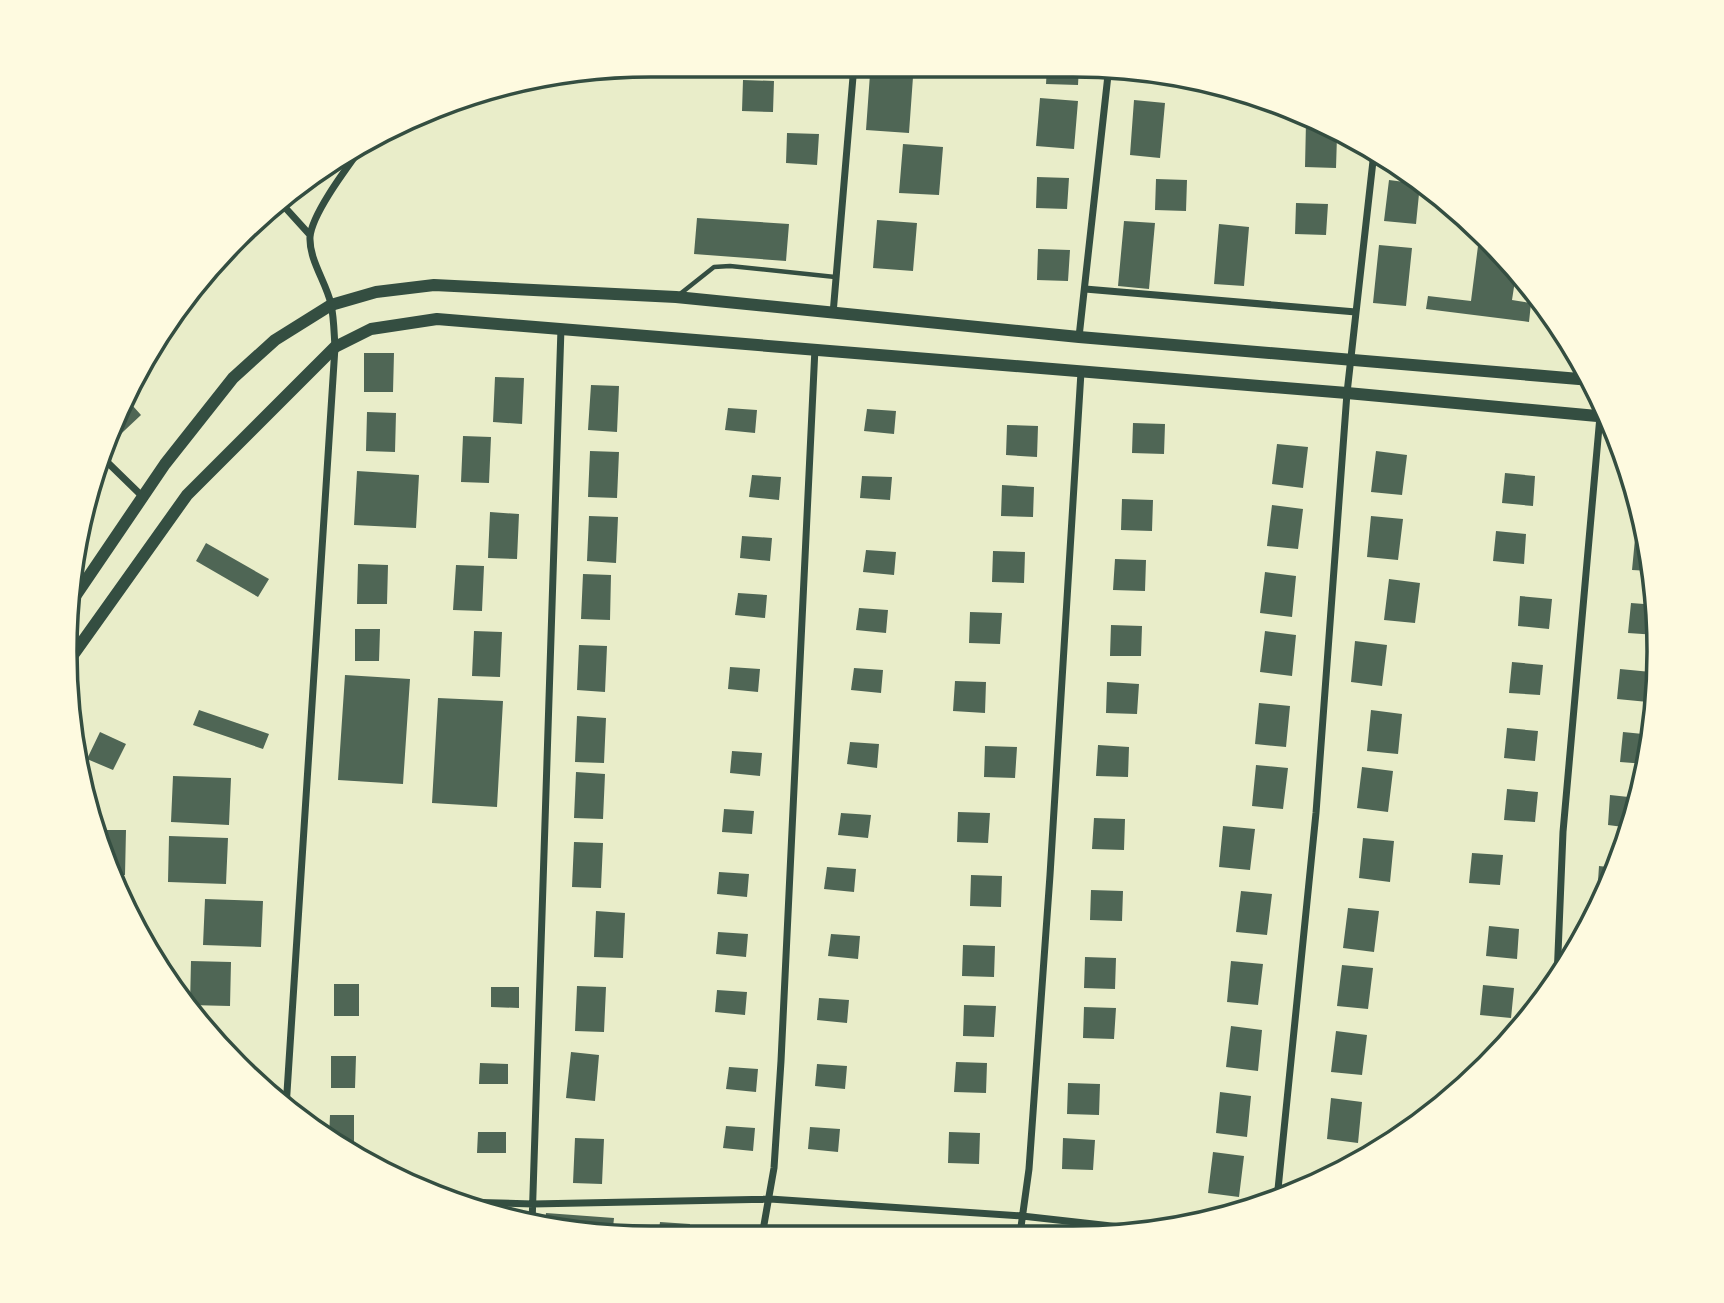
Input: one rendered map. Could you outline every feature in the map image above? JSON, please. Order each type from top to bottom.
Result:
[{"type":"street","points":[[833,314],[853,77]]},
{"type":"street","points":[[1079,337],[1108,78]]},
{"type":"street","points":[[287,1094],[335,347],[331,305],[313,257],[310,235],[328,195],[352,162]]},
{"type":"street","points":[[1278,1188],[1316,813],[1347,393],[1373,162]]},
{"type":"street","points":[[286,209],[310,235]]},
{"type":"street","points":[[81,585],[165,464],[233,378],[275,340],[331,305],[376,292],[434,285],[676,297],[1079,337],[1578,379]]},
{"type":"street","points":[[1084,289],[1356,312]]},
{"type":"street","points":[[77,649],[187,495],[335,347],[371,329],[437,319],[561,327],[1596,415]]},
{"type":"street","points":[[533,1213],[561,327]]},
{"type":"street","points":[[764,1226],[770,1199],[781,1061],[815,348]]},
{"type":"street","points":[[1021,1226],[1029,1169],[1050,875],[1081,372]]},
{"type":"street","points":[[1558,959],[1563,832],[1603,431]]},
{"type":"street","points":[[107,466],[143,497]]},
{"type":"street","points":[[492,1203],[770,1199],[1022,1216],[1104,1225]]},
{"type":"lane","points":[[676,297],[714,267],[730,266],[836,277]]},
{"type":"building","points":[[870,77],[913,77],[909,133],[866,130]]},
{"type":"building","points":[[1046,77],[1078,77],[1078,85],[1046,84]]},
{"type":"building","points":[[743,80],[774,81],[773,112],[742,111]]},
{"type":"building","points":[[1040,98],[1078,101],[1074,149],[1036,146]]},
{"type":"building","points":[[1134,100],[1165,103],[1160,158],[1130,155]]},
{"type":"building","points":[[1306,127],[1337,141],[1336,168],[1305,167]]},
{"type":"building","points":[[787,133],[819,134],[817,165],[786,163]]},
{"type":"building","points":[[903,144],[943,147],[939,195],[899,193]]},
{"type":"building","points":[[1037,177],[1069,178],[1067,209],[1036,208]]},
{"type":"building","points":[[1156,179],[1187,180],[1186,211],[1155,210]]},
{"type":"building","points":[[1389,180],[1403,182],[1419,194],[1416,224],[1384,221]]},
{"type":"building","points":[[1296,203],[1328,204],[1326,235],[1295,234]]},
{"type":"building","points":[[697,218],[789,224],[786,261],[694,254]]},
{"type":"building","points":[[877,220],[917,223],[913,271],[873,268]]},
{"type":"building","points":[[1124,221],[1155,223],[1149,289],[1118,286]]},
{"type":"building","points":[[1219,224],[1249,227],[1244,286],[1214,284]]},
{"type":"building","points":[[1379,245],[1412,248],[1406,306],[1373,303]]},
{"type":"building","points":[[1478,246],[1514,285],[1512,300],[1528,303],[1531,306],[1529,322],[1426,309],[1428,296],[1471,301]]},
{"type":"building","points":[[1038,249],[1070,250],[1068,281],[1037,280]]},
{"type":"building","points":[[364,353],[394,353],[393,392],[364,392]]},
{"type":"building","points":[[495,377],[524,378],[522,424],[493,422]]},
{"type":"building","points":[[591,385],[619,386],[617,432],[588,430]]},
{"type":"building","points":[[132,405],[141,415],[120,435]]},
{"type":"building","points":[[728,408],[757,410],[755,433],[725,430]]},
{"type":"building","points":[[867,409],[896,411],[894,434],[864,431]]},
{"type":"building","points":[[367,412],[396,413],[395,452],[366,451]]},
{"type":"building","points":[[1133,423],[1165,424],[1164,454],[1132,453]]},
{"type":"building","points":[[1007,425],[1038,426],[1037,457],[1006,455]]},
{"type":"building","points":[[463,436],[491,437],[489,483],[461,482]]},
{"type":"building","points":[[1277,444],[1308,447],[1303,488],[1272,484]]},
{"type":"building","points":[[590,451],[619,452],[617,498],[588,497]]},
{"type":"building","points":[[1376,451],[1407,455],[1402,495],[1371,492]]},
{"type":"building","points":[[357,471],[419,475],[416,528],[354,525]]},
{"type":"building","points":[[1505,473],[1535,476],[1533,506],[1502,503]]},
{"type":"building","points":[[752,475],[781,477],[779,500],[749,497]]},
{"type":"building","points":[[862,476],[892,477],[890,500],[860,498]]},
{"type":"building","points":[[1002,485],[1034,487],[1033,517],[1001,516]]},
{"type":"building","points":[[1122,499],[1153,500],[1152,531],[1121,530]]},
{"type":"building","points":[[1272,505],[1303,509],[1298,549],[1267,546]]},
{"type":"building","points":[[490,512],[519,514],[517,559],[488,558]]},
{"type":"building","points":[[589,516],[618,517],[616,563],[587,561]]},
{"type":"building","points":[[1371,516],[1403,519],[1398,560],[1367,557]]},
{"type":"building","points":[[1496,531],[1526,534],[1524,564],[1493,561]]},
{"type":"building","points":[[742,536],[772,538],[770,561],[740,558]]},
{"type":"building","points":[[1635,539],[1636,539],[1641,570],[1632,570]]},
{"type":"building","points":[[206,543],[269,579],[258,597],[196,561]]},
{"type":"building","points":[[866,550],[896,552],[894,575],[863,572]]},
{"type":"building","points":[[993,551],[1025,552],[1024,583],[992,582]]},
{"type":"building","points":[[1115,559],[1146,560],[1145,591],[1113,590]]},
{"type":"building","points":[[358,564],[388,565],[387,604],[357,604]]},
{"type":"building","points":[[456,565],[484,566],[482,611],[453,610]]},
{"type":"building","points":[[1265,572],[1296,576],[1292,617],[1260,613]]},
{"type":"building","points":[[583,574],[611,575],[610,620],[581,619]]},
{"type":"building","points":[[1389,579],[1420,583],[1415,623],[1384,620]]},
{"type":"building","points":[[738,593],[767,595],[765,618],[735,615]]},
{"type":"building","points":[[1520,596],[1552,599],[1549,629],[1518,626]]},
{"type":"building","points":[[1631,603],[1645,604],[1647,634],[1628,633]]},
{"type":"building","points":[[859,608],[888,610],[886,633],[856,630]]},
{"type":"building","points":[[970,612],[1002,613],[1000,644],[969,643]]},
{"type":"building","points":[[1111,625],[1142,626],[1141,656],[1110,656]]},
{"type":"building","points":[[355,629],[380,629],[379,661],[355,661]]},
{"type":"building","points":[[474,631],[502,632],[500,677],[472,676]]},
{"type":"building","points":[[1265,631],[1296,635],[1292,676],[1260,672]]},
{"type":"building","points":[[1355,641],[1387,645],[1382,686],[1351,682]]},
{"type":"building","points":[[579,645],[607,646],[605,692],[577,690]]},
{"type":"building","points":[[1512,662],[1543,665],[1540,695],[1509,693]]},
{"type":"building","points":[[730,667],[760,669],[758,692],[728,689]]},
{"type":"building","points":[[854,668],[883,670],[881,693],[851,690]]},
{"type":"building","points":[[1620,669],[1646,672],[1645,702],[1617,699]]},
{"type":"building","points":[[345,675],[410,679],[403,784],[338,780]]},
{"type":"building","points":[[955,681],[986,682],[985,713],[953,711]]},
{"type":"building","points":[[1107,682],[1139,684],[1137,714],[1106,713]]},
{"type":"building","points":[[438,698],[503,701],[497,807],[432,803]]},
{"type":"building","points":[[1259,703],[1290,706],[1286,747],[1255,744]]},
{"type":"building","points":[[199,710],[269,734],[263,749],[193,725]]},
{"type":"building","points":[[1371,710],[1402,714],[1398,754],[1367,751]]},
{"type":"building","points":[[577,716],[606,718],[604,763],[575,762]]},
{"type":"building","points":[[1507,728],[1538,731],[1535,761],[1504,758]]},
{"type":"building","points":[[100,732],[126,744],[113,770],[87,759]]},
{"type":"building","points":[[1623,732],[1641,734],[1636,763],[1620,762]]},
{"type":"building","points":[[850,742],[879,744],[877,768],[847,764]]},
{"type":"building","points":[[1098,745],[1129,747],[1128,777],[1096,776]]},
{"type":"building","points":[[985,746],[1017,747],[1015,778],[984,777]]},
{"type":"building","points":[[732,751],[762,753],[760,776],[730,773]]},
{"type":"building","points":[[1256,765],[1288,768],[1283,809],[1252,806]]},
{"type":"building","points":[[1362,767],[1393,771],[1388,812],[1357,808]]},
{"type":"building","points":[[576,772],[605,774],[603,819],[574,818]]},
{"type":"building","points":[[173,776],[231,778],[229,825],[171,822]]},
{"type":"building","points":[[1507,789],[1538,792],[1535,822],[1504,820]]},
{"type":"building","points":[[1610,795],[1628,797],[1620,827],[1608,825]]},
{"type":"building","points":[[724,809],[754,811],[752,834],[722,832]]},
{"type":"building","points":[[958,812],[990,813],[988,843],[957,842]]},
{"type":"building","points":[[841,813],[871,815],[868,838],[838,835]]},
{"type":"building","points":[[1094,818],[1125,819],[1124,850],[1092,849]]},
{"type":"building","points":[[1223,826],[1255,829],[1250,870],[1219,867]]},
{"type":"building","points":[[105,830],[126,830],[125,875],[123,875]]},
{"type":"building","points":[[169,836],[228,838],[226,884],[168,882]]},
{"type":"building","points":[[1363,838],[1394,841],[1390,882],[1359,878]]},
{"type":"building","points":[[574,842],[603,843],[601,888],[572,887]]},
{"type":"building","points":[[1472,853],[1503,855],[1500,885],[1469,883]]},
{"type":"building","points":[[1599,866],[1605,867],[1603,871],[1598,883]]},
{"type":"building","points":[[827,867],[856,869],[854,892],[824,889]]},
{"type":"building","points":[[719,872],[749,874],[747,897],[717,894]]},
{"type":"building","points":[[971,875],[1002,876],[1001,907],[970,906]]},
{"type":"building","points":[[1091,890],[1123,891],[1122,921],[1090,920]]},
{"type":"building","points":[[1241,891],[1272,894],[1267,935],[1236,932]]},
{"type":"building","points":[[205,899],[263,901],[261,947],[203,945]]},
{"type":"building","points":[[1348,908],[1379,911],[1374,952],[1343,948]]},
{"type":"building","points":[[596,911],[625,913],[623,958],[594,957]]},
{"type":"building","points":[[1489,926],[1519,929],[1517,959],[1486,956]]},
{"type":"building","points":[[718,932],[748,934],[746,957],[716,954]]},
{"type":"building","points":[[831,934],[860,936],[858,959],[828,956]]},
{"type":"building","points":[[963,945],[995,946],[994,977],[962,976]]},
{"type":"building","points":[[1085,957],[1116,958],[1115,989],[1084,988]]},
{"type":"building","points":[[191,961],[231,962],[230,1006],[200,1005],[190,993]]},
{"type":"building","points":[[1231,961],[1263,964],[1258,1005],[1227,1002]]},
{"type":"building","points":[[1342,965],[1373,968],[1368,1009],[1337,1006]]},
{"type":"building","points":[[334,984],[359,984],[359,1016],[334,1016]]},
{"type":"building","points":[[1483,985],[1514,988],[1511,1018],[1480,1015]]},
{"type":"building","points":[[577,986],[606,987],[604,1032],[575,1031]]},
{"type":"building","points":[[491,987],[519,987],[519,1008],[491,1007]]},
{"type":"building","points":[[717,990],[747,992],[745,1015],[715,1012]]},
{"type":"building","points":[[819,998],[849,1000],[847,1023],[817,1020]]},
{"type":"building","points":[[964,1005],[996,1006],[994,1037],[963,1036]]},
{"type":"building","points":[[1084,1007],[1116,1008],[1114,1039],[1083,1038]]},
{"type":"building","points":[[1231,1026],[1262,1030],[1258,1071],[1226,1067]]},
{"type":"building","points":[[1336,1031],[1367,1035],[1362,1075],[1331,1072]]},
{"type":"building","points":[[571,1052],[599,1055],[595,1101],[566,1098]]},
{"type":"building","points":[[331,1056],[356,1056],[355,1088],[331,1088]]},
{"type":"building","points":[[956,1062],[987,1063],[986,1093],[954,1092]]},
{"type":"building","points":[[480,1063],[508,1064],[508,1084],[479,1084]]},
{"type":"building","points":[[817,1064],[847,1066],[845,1089],[815,1086]]},
{"type":"building","points":[[729,1067],[758,1069],[756,1092],[726,1089]]},
{"type":"building","points":[[1068,1083],[1100,1084],[1099,1115],[1067,1114]]},
{"type":"building","points":[[1220,1092],[1251,1096],[1247,1137],[1216,1133]]},
{"type":"building","points":[[1331,1098],[1362,1102],[1358,1143],[1327,1139]]},
{"type":"building","points":[[330,1115],[354,1115],[354,1143],[332,1129],[329,1127]]},
{"type":"building","points":[[726,1126],[755,1128],[753,1151],[723,1148]]},
{"type":"building","points":[[810,1127],[840,1129],[838,1152],[808,1149]]},
{"type":"building","points":[[478,1132],[506,1132],[506,1153],[477,1153]]},
{"type":"building","points":[[949,1132],[980,1133],[979,1164],[948,1163]]},
{"type":"building","points":[[575,1138],[604,1139],[602,1184],[573,1183]]},
{"type":"building","points":[[1063,1138],[1095,1140],[1093,1170],[1062,1169]]},
{"type":"building","points":[[1213,1152],[1244,1156],[1239,1197],[1208,1193]]},
{"type":"building","points":[[546,1213],[614,1218],[613,1225],[546,1216]]},
{"type":"building","points":[[660,1222],[690,1224],[690,1226],[659,1226]]}]
